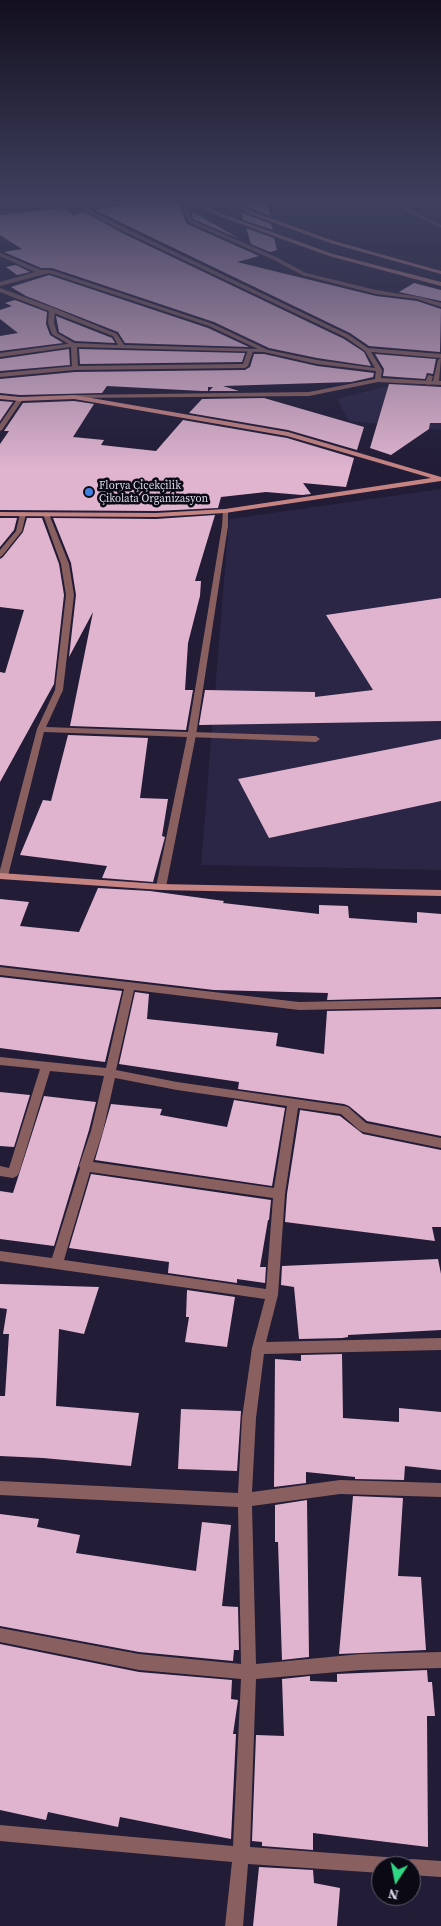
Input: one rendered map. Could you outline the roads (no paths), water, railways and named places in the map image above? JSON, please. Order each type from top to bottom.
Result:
[{"type":"street","points":[[0,290],[115,335],[122,346]]},
{"type":"street","points":[[106,290],[211,325],[266,351]]},
{"type":"street","points":[[250,290],[347,336],[367,350],[379,370],[378,380]]},
{"type":"street","points":[[368,290],[418,298],[441,305]]},
{"type":"street","points":[[52,309],[51,322],[55,334],[74,345]]},
{"type":"street","points":[[0,355],[74,345],[266,351],[317,362],[379,370]]},
{"type":"street","points":[[74,345],[75,368]]},
{"type":"street","points":[[367,350],[441,356]]},
{"type":"street","points":[[0,375],[75,368],[245,366],[250,351]]},
{"type":"street","points":[[0,397],[20,399],[309,394],[378,380],[439,382],[441,360]]},
{"type":"street","points":[[428,383],[430,376]]},
{"type":"street","points":[[74,397],[288,434],[441,479]]},
{"type":"street","points":[[0,429],[20,399]]},
{"type":"street","points":[[0,514],[156,515],[225,511],[441,479]]},
{"type":"street","points":[[160,887],[192,735],[225,526],[225,511]]},
{"type":"street","points":[[0,555],[19,530],[23,514]]},
{"type":"street","points":[[46,514],[65,564],[70,595],[59,690],[41,729],[1,876],[160,887],[441,893]]},
{"type":"street","points":[[41,729],[316,739]]},
{"type":"street","points":[[0,971],[299,1006],[441,1003]]},
{"type":"street","points":[[57,1263],[97,1131],[112,1073],[130,987]]},
{"type":"street","points":[[0,1061],[112,1073],[177,1086],[344,1110],[364,1127],[441,1143]]},
{"type":"street","points":[[0,1171],[13,1172],[46,1066]]},
{"type":"street","points":[[234,1926],[241,1854],[249,1672],[245,1500],[249,1418],[258,1348],[272,1295],[279,1194],[293,1102]]},
{"type":"street","points":[[85,1166],[279,1194]]},
{"type":"street","points":[[1,1260],[57,1263],[272,1295]]},
{"type":"street","points":[[258,1348],[441,1344]]},
{"type":"street","points":[[0,1488],[245,1500],[340,1487],[441,1490]]},
{"type":"street","points":[[0,1635],[139,1662],[249,1672],[362,1662],[441,1660]]},
{"type":"street","points":[[0,1833],[371,1864]]},
{"type":"street","points":[[421,1868],[441,1869]]},
{"type":"place","name":"Florya Çiçekçilik Çikolata Organizasyon","points":[[89,492]]}]
